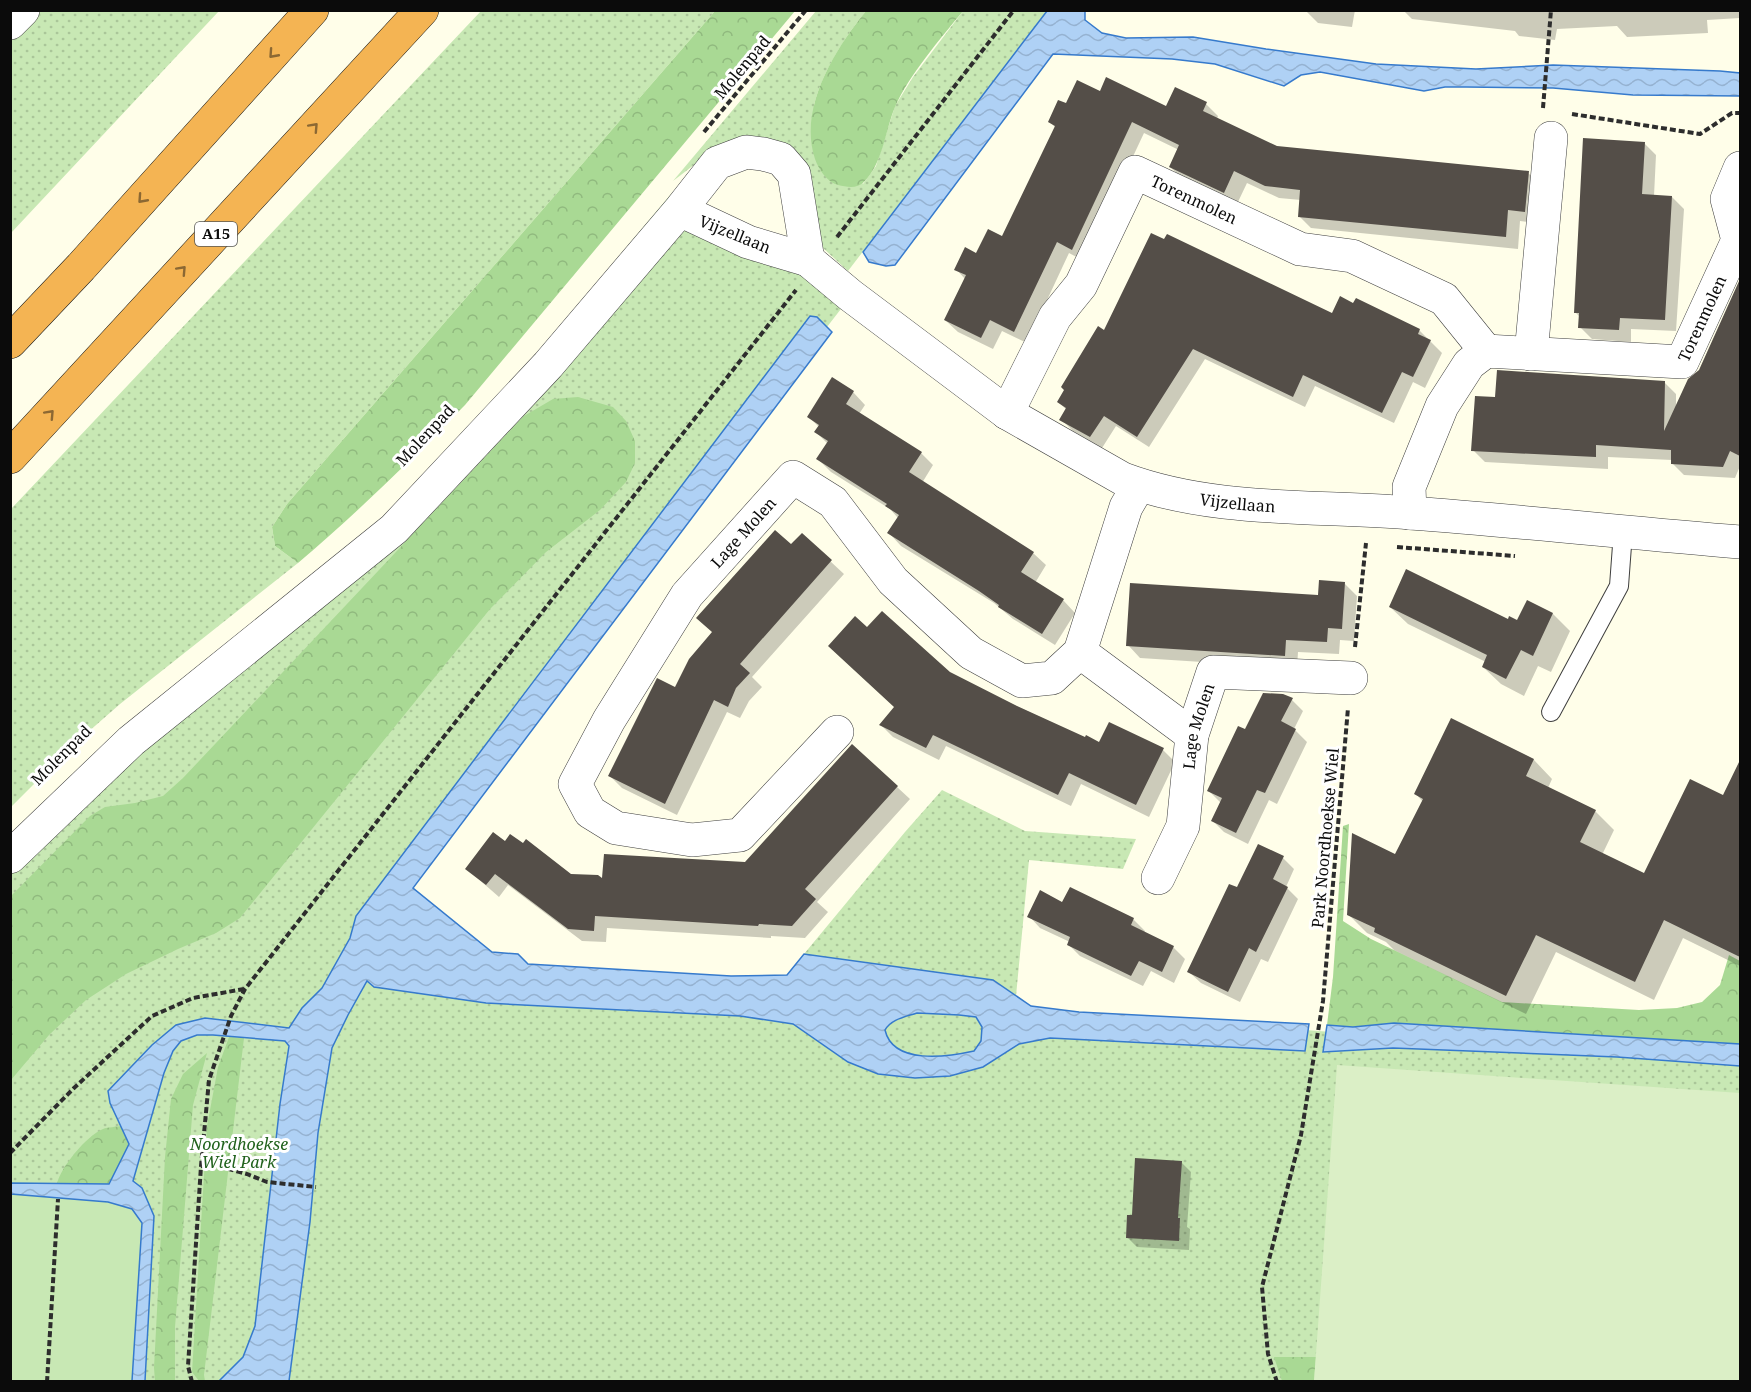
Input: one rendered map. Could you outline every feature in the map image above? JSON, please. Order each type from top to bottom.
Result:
[{"type":"highway","points":[[10,342],[81,267],[312,10]]},
{"type":"highway","name":"A15","points":[[10,457],[422,10]]},
{"type":"highway","points":[[10,329],[81,267]]},
{"type":"street","points":[[10,23],[22,10]]},
{"type":"street","points":[[1531,354],[1553,118]]},
{"type":"street","name":"Vijzellaan","points":[[811,263],[794,174],[781,159],[746,152],[717,163],[680,210],[748,242],[811,263],[1007,413],[1123,479],[1139,485],[1214,502],[1410,513],[1740,542]]},
{"type":"street","name":"Torenmolen","points":[[1007,413],[1055,317],[1081,285],[1135,172],[1300,249],[1352,256],[1444,299],[1486,351],[1682,362],[1738,240],[1728,199],[1740,168]]},
{"type":"street","points":[[10,856],[131,741],[394,529],[548,365],[680,210]]},
{"type":"street","points":[[1410,513],[1409,487],[1442,406],[1468,364],[1486,351]]},
{"type":"street","name":"Lage Molen","points":[[837,732],[740,835],[692,840],[616,828],[590,812],[575,784],[609,720],[687,595],[793,477],[833,502],[893,581],[970,653],[1022,681],[1052,678],[1080,652],[1126,507],[1139,485]]},
{"type":"street","points":[[1080,652],[1192,735]]},
{"type":"street","name":"Lage Molen","points":[[1158,878],[1183,826],[1192,735],[1213,672],[1351,678]]},
{"type":"lane","points":[[1551,712],[1619,586],[1623,532]]},
{"type":"path","name":"Molenpad","points":[[701,136],[806,10]]},
{"type":"path","points":[[192,1382],[188,1366],[209,1080],[231,1016],[245,989],[811,263],[1014,10]]},
{"type":"path","points":[[1545,92],[1551,10]]},
{"type":"path","points":[[1553,118],[1700,134],[1732,113],[1740,113]]},
{"type":"path","name":"Park Noordhoekse Wiel","points":[[1277,1382],[1268,1354],[1262,1287],[1301,1135],[1323,1001],[1351,678],[1366,543]]},
{"type":"path","points":[[10,1153],[74,1088],[152,1016],[193,998],[245,989]]},
{"type":"path","points":[[201,1166],[225,1168],[267,1182],[316,1187]]},
{"type":"path","points":[[47,1382],[58,1199]]},
{"type":"green space","points":[[27,11],[219,11],[11,233],[10,28]]},
{"type":"green space","points":[[481,11],[715,11],[287,504],[272,527],[275,546],[298,563],[120,704],[71,747],[11,807],[11,509]]},
{"type":"green space","points":[[715,11],[795,11],[465,405],[383,486],[298,563],[275,546],[272,527],[287,504]]},
{"type":"green space","points":[[816,11],[866,11],[835,55],[814,105],[863,184],[876,166],[895,106],[913,77],[963,11],[1047,11],[848,271],[823,248],[816,225],[813,190],[801,162],[716,148],[673,181]]},
{"type":"green space","points":[[866,11],[963,11],[908,82],[895,107],[880,156],[870,174],[861,184],[848,187],[830,181],[819,167],[811,140],[811,120],[822,80],[843,43]]},
{"type":"green space","name":"Noordhoekse Wiel Park","points":[[671,194],[781,265],[794,263],[844,305],[625,588],[359,943],[380,974],[887,998],[1740,1062],[1740,1381],[11,1381],[11,858],[355,571]]},
{"type":"green space","points":[[578,397],[613,407],[626,421],[635,441],[635,463],[626,482],[600,510],[546,552],[490,609],[240,918],[216,933],[126,974],[86,1000],[49,1035],[11,1080],[11,896],[90,816],[105,807],[163,796],[183,778],[524,416],[553,399]]},
{"type":"green space","points":[[942,790],[1025,831],[1136,839],[1123,869],[1029,860],[1016,996],[993,980],[804,954]]},
{"type":"green space","points":[[1349,824],[1343,921],[1371,939],[1502,1002],[1639,1010],[1677,1008],[1702,1002],[1720,985],[1729,955],[1740,961],[1740,1044],[1394,1023],[1353,1027],[1327,1025],[1333,977],[1343,826]]},
{"type":"green space","points":[[229,1037],[244,1038],[205,1381],[199,1381],[192,1372],[207,1126],[218,1067]]},
{"type":"green space","points":[[207,1053],[193,1105],[175,1327],[175,1381],[155,1381],[165,1157],[171,1099],[183,1074]]},
{"type":"green space","points":[[1337,1065],[1740,1093],[1740,1381],[1314,1381]]},
{"type":"green space","points":[[122,1126],[129,1144],[109,1184],[57,1184],[69,1161],[89,1138],[103,1129]]},
{"type":"green space","points":[[11,1194],[108,1202],[132,1209],[142,1223],[132,1381],[11,1382]]},
{"type":"green space","points":[[1274,1357],[1316,1357],[1314,1381],[1282,1381]]},
{"type":"water","points":[[1047,11],[1085,11],[1085,20],[1102,33],[1126,38],[1193,37],[1376,64],[1476,69],[1553,65],[1740,73],[1740,96],[1633,95],[1553,88],[1445,87],[1424,91],[1320,72],[1301,75],[1284,86],[1215,64],[1172,59],[1053,54],[895,265],[886,266],[869,262],[863,252]]},
{"type":"water","points":[[810,316],[817,317],[832,332],[413,888],[492,952],[518,954],[528,964],[731,976],[787,975],[804,954],[993,980],[1031,1006],[1079,1012],[1309,1024],[1305,1051],[1050,1038],[1019,1044],[983,1067],[950,1076],[915,1078],[878,1074],[848,1062],[793,1024],[740,1016],[486,1003],[374,987],[367,981],[332,1048],[318,1133],[310,1222],[289,1381],[219,1381],[243,1357],[255,1326],[280,1104],[289,1046],[285,1041],[197,1035],[181,1041],[173,1051],[164,1073],[133,1181],[142,1188],[154,1216],[145,1381],[132,1381],[142,1223],[132,1209],[108,1202],[11,1194],[11,1183],[109,1184],[129,1144],[110,1103],[108,1091],[152,1045],[176,1025],[205,1018],[289,1028],[302,1008],[322,988],[350,938],[356,916]],"holes":[[[917,1013],[976,1017],[982,1027],[981,1041],[974,1051],[936,1056],[910,1054],[898,1049],[890,1041],[885,1030],[895,1021]]]},
{"type":"water","points":[[1394,1023],[1740,1044],[1740,1066],[1617,1057],[1393,1048],[1323,1052],[1327,1025],[1353,1027]]},
{"type":"building","points":[[1106,77],[1166,106],[1175,87],[1207,102],[1203,111],[1277,146],[1529,171],[1525,212],[1508,210],[1506,237],[1298,217],[1300,190],[1265,186],[1234,171],[1224,193],[1169,167],[1179,145],[1132,122],[1072,250],[1057,242],[1014,332],[990,320],[981,338],[944,320],[966,275],[954,270],[965,247],[976,253],[988,229],[1002,236],[1055,126],[1048,122],[1058,100],[1066,103],[1077,80],[1100,91]]},
{"type":"building","points":[[1583,138],[1645,142],[1642,194],[1672,196],[1665,320],[1620,318],[1619,330],[1578,328],[1579,313],[1574,313]]},
{"type":"building","points":[[1151,233],[1164,239],[1167,234],[1332,313],[1340,296],[1353,303],[1356,298],[1420,329],[1418,334],[1431,340],[1413,377],[1402,372],[1382,413],[1303,375],[1293,397],[1193,349],[1137,437],[1104,416],[1090,437],[1059,420],[1066,408],[1057,402],[1064,390],[1061,387],[1098,326],[1104,330]]},
{"type":"building","points":[[1740,279],[1740,456],[1730,451],[1723,467],[1671,464],[1671,450],[1596,445],[1596,457],[1471,451],[1475,396],[1495,397],[1497,370],[1665,381],[1664,431],[1688,379],[1699,370]]},
{"type":"building","points":[[832,377],[854,391],[846,404],[922,452],[909,472],[1034,552],[1021,572],[1064,599],[1042,634],[887,533],[899,515],[885,506],[887,504],[816,459],[828,441],[814,432],[819,425],[807,417]]},
{"type":"building","points":[[775,530],[791,544],[802,533],[832,560],[740,664],[750,673],[736,688],[728,707],[714,700],[665,804],[608,776],[657,678],[675,687],[689,659],[712,632],[696,618]]},
{"type":"building","points":[[1406,569],[1508,619],[1509,616],[1517,620],[1527,600],[1553,613],[1533,656],[1521,650],[1506,679],[1482,667],[1487,655],[1389,607]]},
{"type":"building","points":[[1319,580],[1345,582],[1342,629],[1328,628],[1327,642],[1286,640],[1285,656],[1126,646],[1130,583],[1318,595]]},
{"type":"building","points":[[882,611],[950,672],[1017,706],[1099,742],[1109,722],[1164,748],[1136,805],[1069,773],[1058,795],[933,735],[926,748],[879,725],[894,707],[828,646],[855,616],[867,627]]},
{"type":"building","points":[[1263,693],[1283,694],[1293,698],[1281,721],[1296,729],[1265,793],[1257,790],[1236,833],[1211,821],[1222,798],[1207,791],[1238,726],[1245,729]]},
{"type":"building","points":[[1451,718],[1534,759],[1526,776],[1596,810],[1580,842],[1644,873],[1690,779],[1723,795],[1740,760],[1740,957],[1664,920],[1635,982],[1536,935],[1506,996],[1374,932],[1375,928],[1347,915],[1352,833],[1395,854],[1423,799],[1414,794]]},
{"type":"building","points":[[852,744],[898,786],[805,889],[816,899],[792,926],[595,916],[594,931],[568,929],[495,874],[486,885],[465,869],[493,832],[505,841],[510,834],[523,843],[526,839],[571,874],[598,875],[602,878],[604,854],[745,862]]},
{"type":"building","points":[[1258,844],[1284,856],[1273,879],[1288,887],[1256,952],[1249,948],[1228,992],[1187,972],[1229,884],[1237,887]]},
{"type":"building","points":[[1070,887],[1134,918],[1131,925],[1174,946],[1162,972],[1139,961],[1131,976],[1067,945],[1070,937],[1027,917],[1040,890],[1062,902]]},
{"type":"building","points":[[1135,1158],[1182,1161],[1178,1218],[1180,1218],[1179,1241],[1126,1238],[1127,1215],[1132,1215]]}]
